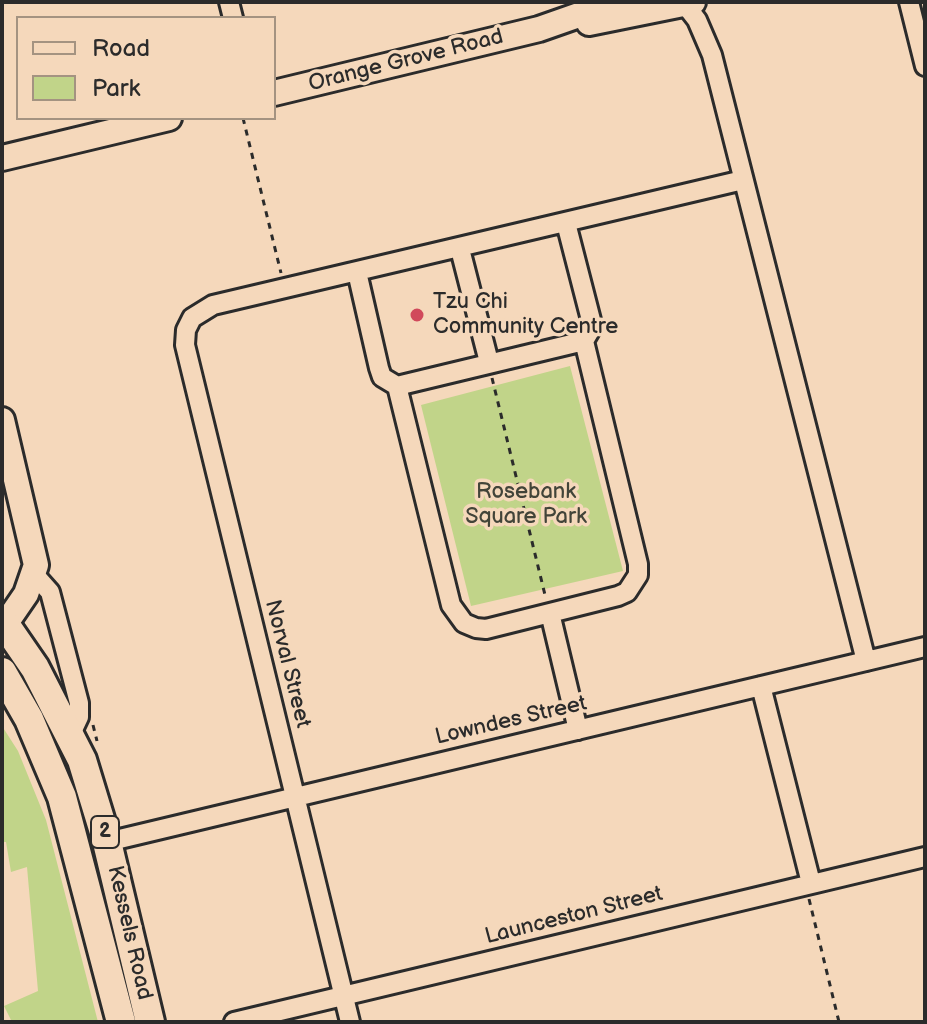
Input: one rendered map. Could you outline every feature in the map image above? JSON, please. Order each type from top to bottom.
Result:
[{"type":"highway","name":"2","points":[[3,624],[35,668],[71,734]]},
{"type":"highway","name":"Kessels Road","points":[[2,672],[29,719],[62,797],[121,1022]]},
{"type":"highway","name":"Kessels Road","points":[[71,734],[107,842],[150,1022]]},
{"type":"main road","name":"Orange Grove Road","points":[[276,93],[539,29],[616,2]]},
{"type":"main road","name":"Orange Grove Road","points":[[539,29],[607,21],[687,3]]},
{"type":"main road","points":[[2,158],[161,120]]},
{"type":"main road","name":"Kessels Road","points":[[2,420],[34,549],[34,574]]},
{"type":"main road","points":[[3,624],[26,594],[34,574]]},
{"type":"street","points":[[909,2],[925,66]]},
{"type":"street","points":[[687,3],[712,55],[866,661]]},
{"type":"street","points":[[285,288],[743,180]]},
{"type":"street","points":[[357,272],[382,377],[397,386],[455,614],[464,623],[486,629],[618,596],[627,592],[638,575],[584,341],[591,329],[591,320],[566,223]]},
{"type":"street","points":[[460,249],[489,362]]},
{"type":"street","name":"Norval Street","points":[[285,288],[213,305],[192,318],[186,330],[185,345],[350,1022]]},
{"type":"street","points":[[397,386],[584,341]]},
{"type":"street","name":"Kessels Road","points":[[34,574],[50,592],[79,703],[79,717],[71,734]]},
{"type":"street","points":[[550,613],[578,730]]},
{"type":"street","name":"Lowndes Street","points":[[107,842],[925,647]]},
{"type":"street","points":[[761,686],[811,883]]},
{"type":"street","name":"Launceston Street","points":[[234,1022],[925,857]]},
{"type":"path","points":[[243,120],[285,288]]},
{"type":"path","points":[[489,362],[550,613]]},
{"type":"path","points":[[811,883],[808,896],[839,1022]]},
{"type":"green space","name":"Rosebank Square Park","points":[[570,366],[623,571],[471,606],[421,405]]},
{"type":"green space","points":[[2,726],[18,751],[46,820],[98,1022],[12,1022],[4,1006],[38,991],[27,867],[11,872],[6,842],[2,842]]},
{"type":"place","name":"Tzu Chi Community Centre","points":[[417,315]]}]
